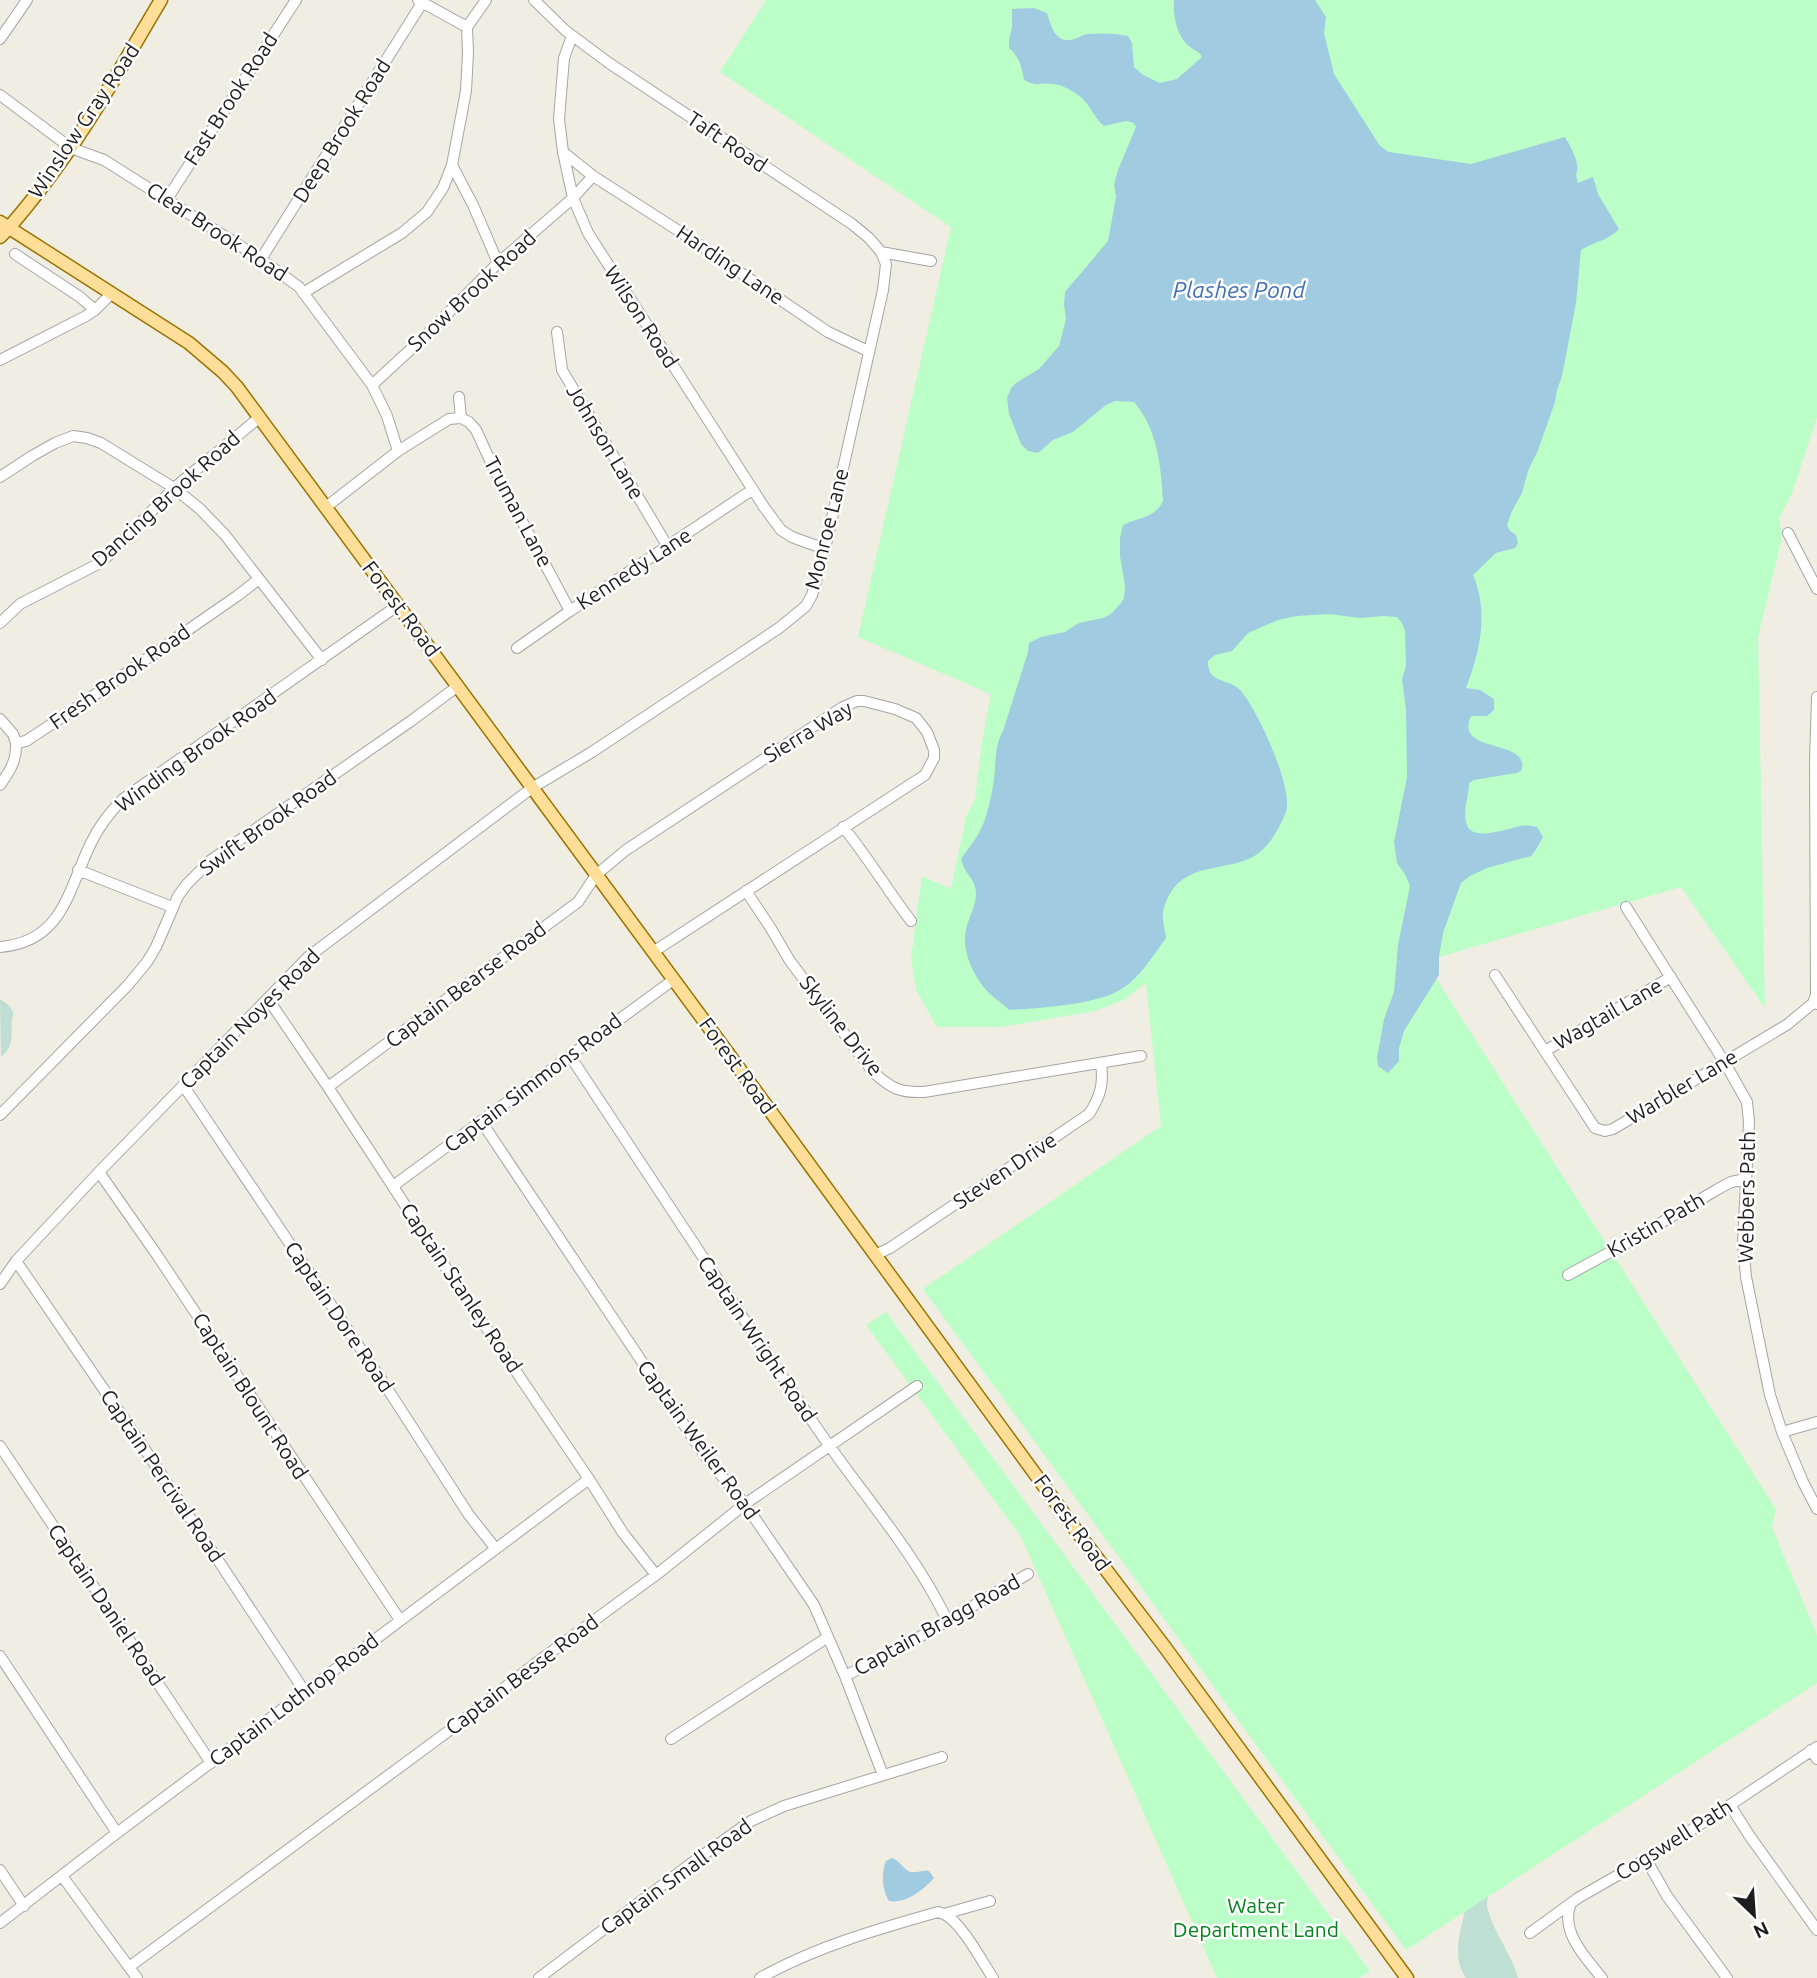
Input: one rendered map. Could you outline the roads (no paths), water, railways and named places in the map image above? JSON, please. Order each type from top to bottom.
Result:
[{"type":"main road","name":"Winslow Gray Road","points":[[3,229],[71,148],[161,0]]},
{"type":"main road","name":"Forest Road","points":[[3,229],[177,336],[207,358],[237,387],[1407,1978]]},
{"type":"street","points":[[0,39],[27,0]]},
{"type":"street","name":"Fast Brook Road","points":[[167,199],[296,0]]},
{"type":"street","points":[[303,293],[417,221],[427,212],[443,188],[452,165],[466,91],[467,27],[486,0]]},
{"type":"street","name":"Taft Road","points":[[534,0],[572,37],[852,225],[881,252]]},
{"type":"street","points":[[420,1],[467,27]]},
{"type":"street","name":"Deep Brook Road","points":[[261,259],[420,1]]},
{"type":"street","name":"Wilson Road","points":[[572,37],[564,58],[559,119],[573,198],[594,243],[752,490],[781,530],[825,549]]},
{"type":"street","name":"Clear Brook Road","points":[[0,95],[71,148],[104,160],[261,259],[299,287],[372,385],[387,416],[398,452]]},
{"type":"street","name":"Harding Lane","points":[[563,152],[593,176],[828,331],[868,351]]},
{"type":"street","points":[[452,165],[498,263]]},
{"type":"street","points":[[573,198],[593,176]]},
{"type":"street","name":"Snow Brook Road","points":[[372,385],[498,263],[573,198]]},
{"type":"street","points":[[881,252],[931,261]]},
{"type":"street","name":"Monroe Lane","points":[[532,788],[615,737],[788,621],[806,606],[812,595],[825,549],[883,290],[886,264],[881,252]]},
{"type":"street","points":[[15,254],[95,310]]},
{"type":"street","points":[[0,360],[95,310],[111,294]]},
{"type":"street","name":"Johnson Lane","points":[[558,332],[562,370],[668,547]]},
{"type":"street","points":[[326,507],[398,452],[449,419],[461,418],[459,397]]},
{"type":"street","name":"Dancing Brook Road","points":[[0,623],[20,604],[96,565],[109,555],[174,488],[260,416]]},
{"type":"street","name":"Truman Lane","points":[[461,418],[470,422],[476,430],[570,611]]},
{"type":"street","points":[[0,477],[55,443],[73,436],[101,443],[174,488],[200,509],[225,536],[322,660]]},
{"type":"street","name":"Kennedy Lane","points":[[517,649],[752,490]]},
{"type":"street","points":[[1788,533],[1817,589]]},
{"type":"street","name":"Fresh Brook Road","points":[[16,743],[26,741],[70,712],[259,579]]},
{"type":"street","name":"Winding Brook Road","points":[[0,947],[35,938],[57,918],[92,840],[102,823],[123,799],[397,606]]},
{"type":"street","name":"Swift Brook Road","points":[[0,1115],[128,985],[156,947],[172,907],[187,884],[211,860],[458,686]]},
{"type":"street","points":[[1815,1003],[1817,697]]},
{"type":"street","name":"Sierra Way","points":[[596,875],[626,850],[843,707],[864,701],[895,709],[916,718],[927,732],[934,758],[925,775],[653,952]]},
{"type":"street","points":[[0,719],[13,734],[17,752],[12,769],[0,785]]},
{"type":"street","name":"Captain Noyes Road","points":[[1,1281],[16,1261],[99,1172],[308,957],[532,788]]},
{"type":"street","points":[[844,827],[911,921]]},
{"type":"street","points":[[78,870],[172,907]]},
{"type":"street","name":"Captain Bearse Road","points":[[328,1087],[578,902],[596,875]]},
{"type":"street","name":"Skyline Drive","points":[[746,891],[790,961],[873,1072],[897,1090],[907,1093],[923,1091],[1141,1056]]},
{"type":"street","name":"Webbers Path","points":[[1626,907],[1747,1102],[1749,1111],[1742,1243],[1746,1278],[1770,1395],[1782,1432],[1817,1509]]},
{"type":"street","name":"Warbler Lane","points":[[1495,975],[1595,1128],[1605,1131],[1613,1129],[1725,1063],[1788,1024],[1815,1003]]},
{"type":"street","name":"Wagtail Lane","points":[[1545,1051],[1671,977]]},
{"type":"street","name":"Captain Simmons Road","points":[[393,1186],[673,980]]},
{"type":"street","name":"Captain Stanley Road","points":[[268,999],[623,1533],[656,1575]]},
{"type":"street","name":"Captain Wright Road","points":[[569,1056],[829,1445],[920,1571],[947,1620]]},
{"type":"street","name":"Steven Drive","points":[[875,1255],[890,1248],[1089,1114],[1098,1100],[1102,1086],[1101,1064]]},
{"type":"street","name":"Captain Dore Road","points":[[183,1085],[378,1374],[469,1515],[496,1549]]},
{"type":"street","name":"Captain Weiler Road","points":[[481,1121],[705,1455],[745,1504],[814,1605],[883,1775]]},
{"type":"street","name":"Captain Blount Road","points":[[99,1172],[400,1620]]},
{"type":"street","name":"Kristin Path","points":[[1567,1275],[1731,1182],[1746,1179]]},
{"type":"street","name":"Captain Percival Road","points":[[16,1261],[146,1451],[305,1692]]},
{"type":"street","name":"Captain Besse Road","points":[[129,1967],[454,1727],[656,1575],[745,1504],[916,1386]]},
{"type":"street","points":[[1782,1432],[1817,1422]]},
{"type":"street","name":"Captain Daniel Road","points":[[0,1447],[211,1763]]},
{"type":"street","name":"Captain Lothrop Road","points":[[0,1923],[589,1479]]},
{"type":"street","name":"Captain Bragg Road","points":[[845,1676],[899,1649],[1028,1574]]},
{"type":"street","points":[[671,1739],[828,1637]]},
{"type":"street","points":[[0,1656],[117,1833]]},
{"type":"street","name":"Cogswell Path","points":[[1530,1933],[1578,1898],[1646,1859],[1815,1752]]},
{"type":"street","name":"Captain Small Road","points":[[539,1978],[751,1821],[785,1806],[942,1757]]},
{"type":"street","points":[[1730,1805],[1817,1930]]},
{"type":"street","points":[[1646,1859],[1667,1896],[1727,1978]]},
{"type":"street","points":[[0,1870],[24,1906]]},
{"type":"street","points":[[62,1876],[137,1978]]},
{"type":"street","points":[[944,1914],[990,1900]]},
{"type":"street","points":[[1570,1906],[1568,1928],[1602,1978]]},
{"type":"street","points":[[760,1978],[788,1963],[860,1935],[938,1912],[950,1917],[958,1926],[993,1978]]},
{"type":"water","name":"Plashes Pond","points":[[1174,0],[1315,0],[1326,17],[1324,33],[1334,74],[1380,146],[1389,152],[1471,164],[1565,137],[1576,161],[1578,183],[1593,177],[1598,194],[1619,229],[1611,236],[1581,250],[1576,303],[1562,376],[1538,450],[1507,525],[1516,535],[1518,543],[1515,548],[1496,553],[1473,575],[1482,618],[1479,646],[1466,688],[1480,690],[1494,699],[1494,710],[1487,716],[1471,716],[1468,728],[1473,736],[1482,742],[1506,749],[1522,761],[1521,771],[1469,783],[1466,822],[1469,829],[1481,833],[1523,826],[1537,827],[1543,837],[1531,856],[1487,868],[1461,883],[1443,933],[1439,975],[1404,1031],[1399,1048],[1399,1061],[1388,1073],[1378,1066],[1377,1058],[1384,1019],[1394,992],[1398,945],[1410,886],[1397,863],[1394,842],[1407,777],[1406,710],[1402,679],[1406,666],[1405,631],[1397,617],[1360,618],[1330,614],[1278,620],[1248,633],[1232,651],[1215,655],[1208,661],[1211,674],[1240,690],[1264,730],[1285,786],[1286,812],[1278,830],[1256,855],[1234,864],[1199,872],[1179,882],[1163,909],[1166,938],[1135,978],[1123,988],[1084,1002],[1009,1010],[984,987],[974,972],[965,946],[966,929],[976,893],[961,859],[979,832],[986,815],[993,788],[998,744],[1029,643],[1112,613],[1124,598],[1125,586],[1120,556],[1123,525],[1156,511],[1163,501],[1157,449],[1148,424],[1134,402],[1115,401],[1106,405],[1073,432],[1053,440],[1038,453],[1028,451],[1021,444],[1009,414],[1007,398],[1011,388],[1039,369],[1059,346],[1066,319],[1065,292],[1108,241],[1116,197],[1114,185],[1136,127],[1134,123],[1126,121],[1104,126],[1082,98],[1069,89],[1055,84],[1036,84],[1024,80],[1020,62],[1009,48],[1012,9],[1034,8],[1047,13],[1054,32],[1065,40],[1087,34],[1128,36],[1132,43],[1134,67],[1160,83],[1177,79],[1202,57],[1185,42],[1179,32]]},
{"type":"water","points":[[892,1858],[909,1871],[929,1871],[934,1878],[908,1898],[889,1901],[883,1876],[886,1861]]},
{"type":"park label","name":"Water Department Land","points":[[1256,1918]]}]
